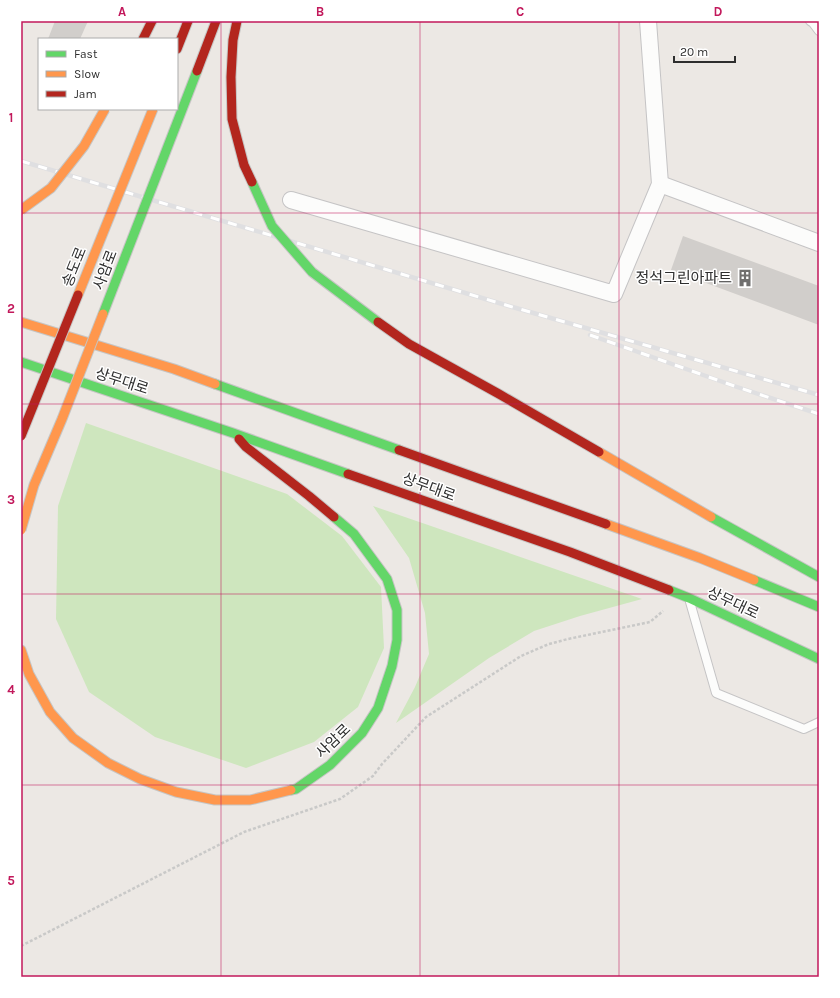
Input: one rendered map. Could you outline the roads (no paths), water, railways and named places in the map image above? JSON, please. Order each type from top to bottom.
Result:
[{"type":"main road","points":[[144,38],[152,21]]},
{"type":"main road","points":[[178,46],[188,21]]},
{"type":"main road","name":"사암로","points":[[21,530],[34,485],[62,419],[216,21]]},
{"type":"main road","points":[[237,21],[233,40],[231,77],[232,119],[244,165],[272,226],[312,272],[409,344],[819,577]]},
{"type":"main road","points":[[21,210],[51,188],[84,146],[105,110]]},
{"type":"main road","name":"송도로","points":[[21,436],[153,110]]},
{"type":"main road","name":"상무대로","points":[[21,322],[181,371],[700,558],[819,607]]},
{"type":"main road","name":"상무대로","points":[[21,362],[233,432],[570,552],[689,598],[819,659]]},
{"type":"main road","name":"사암로","points":[[21,650],[29,674],[50,712],[73,738],[108,763],[140,779],[176,792],[215,800],[250,800],[296,789],[330,765],[362,733],[378,708],[392,666],[397,640],[397,610],[386,579],[354,534],[309,496],[246,447],[233,432]]},
{"type":"street","points":[[292,200],[614,294],[660,184],[648,21]]},
{"type":"street","points":[[660,184],[819,243]]},
{"type":"lane","points":[[810,21],[819,32]]},
{"type":"lane","points":[[689,598],[716,693],[804,729],[819,722]]},
{"type":"railway","points":[[21,161],[509,306],[819,395]]},
{"type":"railway","points":[[590,335],[737,387],[819,414]]},
{"type":"place","name":"정석그린아파트","points":[[745,278]]}]
